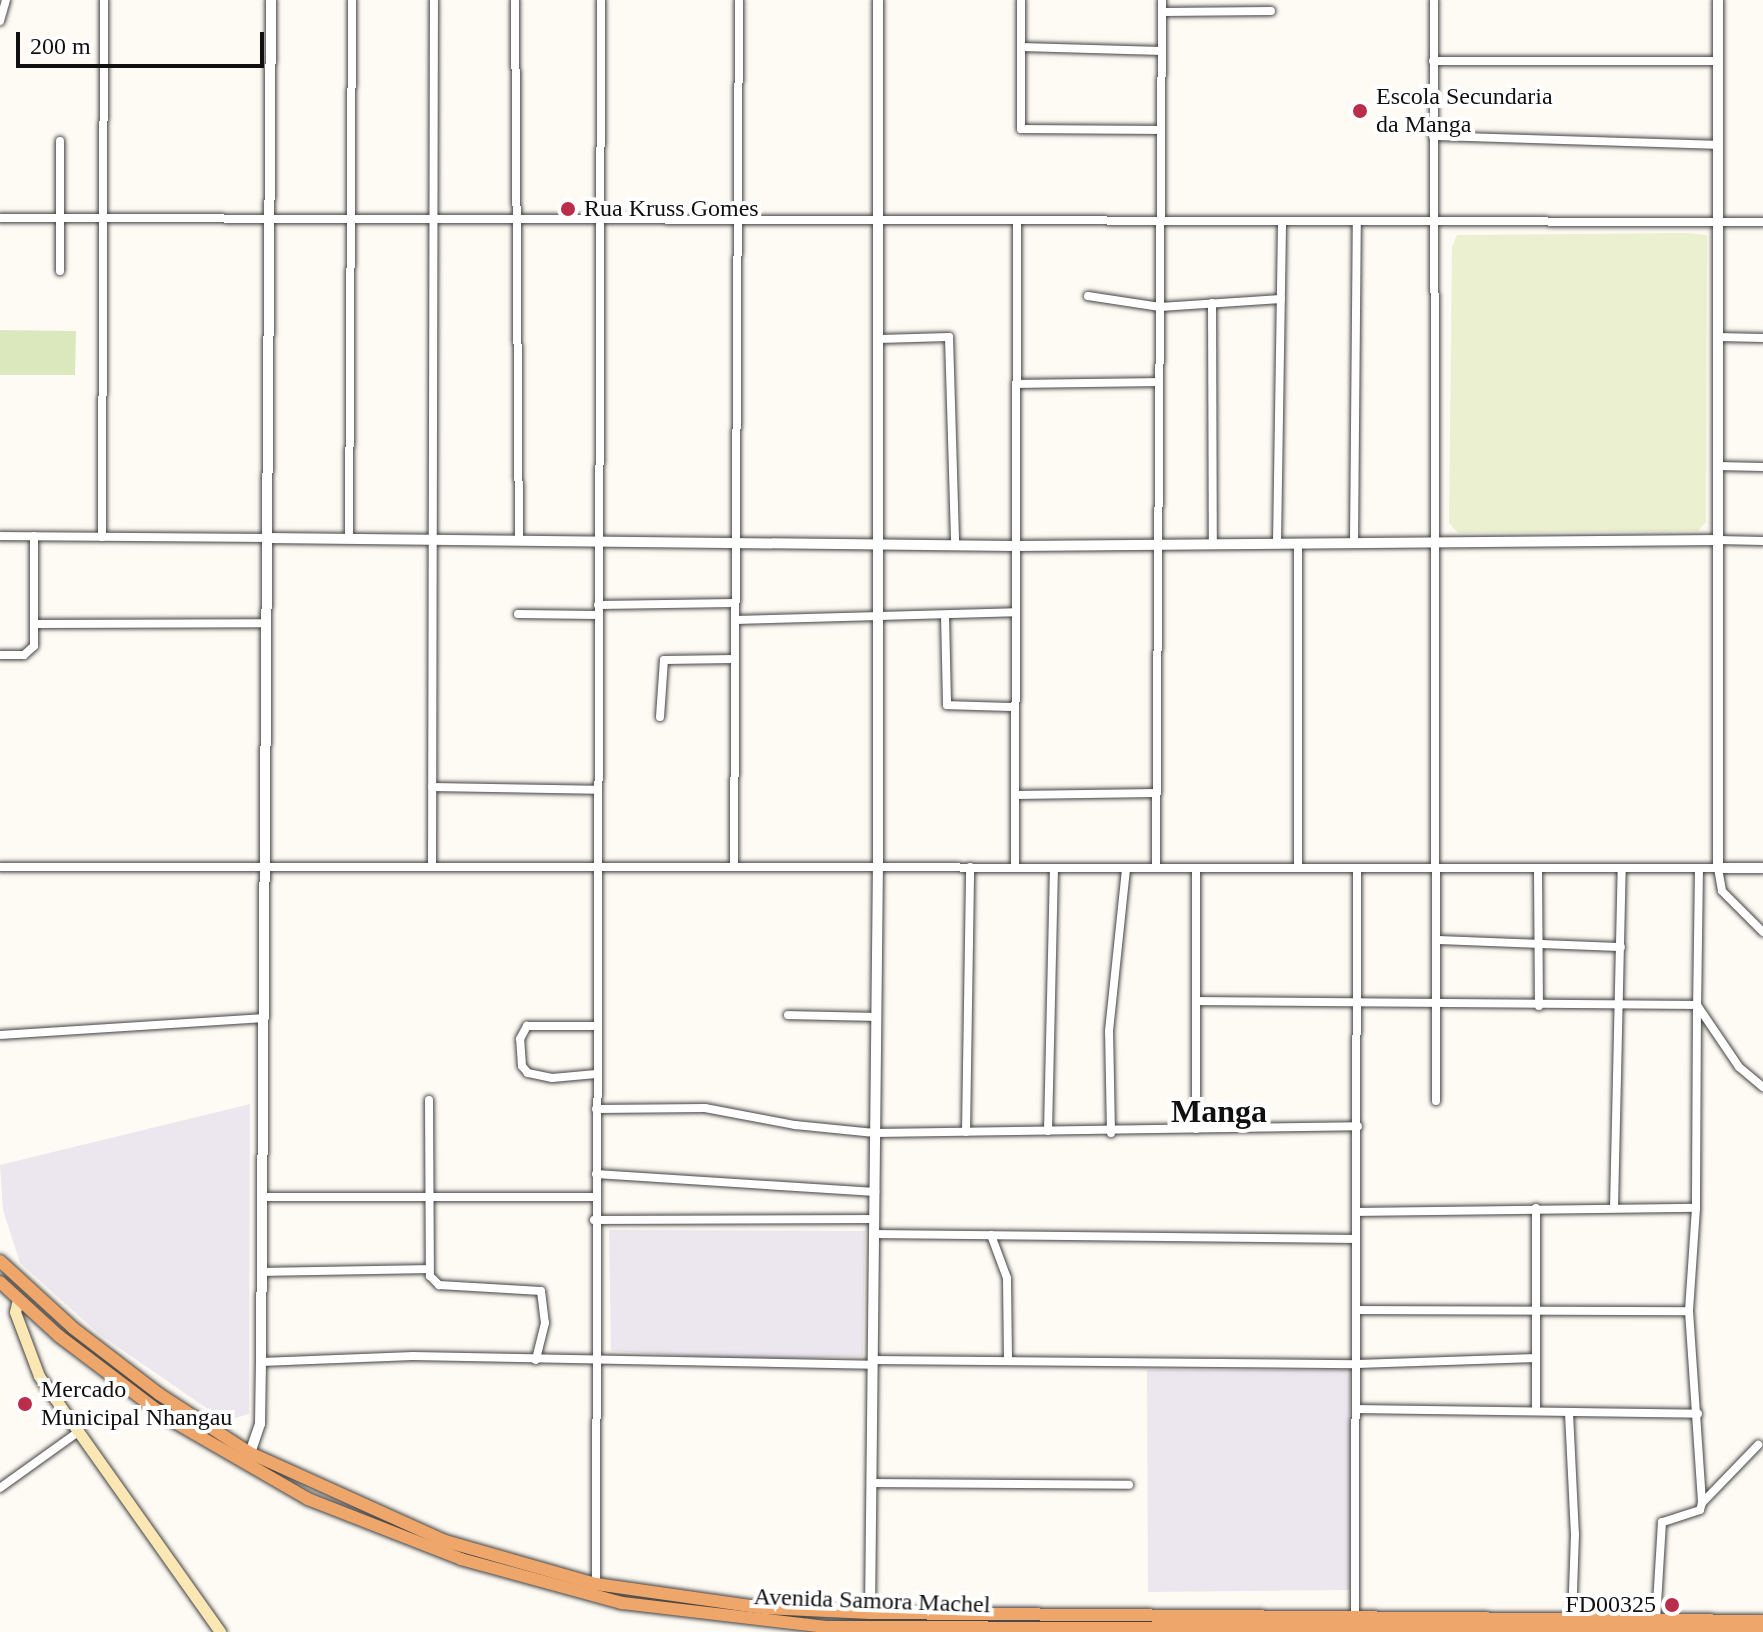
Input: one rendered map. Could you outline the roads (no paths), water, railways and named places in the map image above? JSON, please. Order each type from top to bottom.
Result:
[{"type":"highway","points":[[0,1261],[73,1328],[159,1394],[250,1453],[445,1541],[596,1584],[764,1608],[870,1613],[1156,1613],[1354,1627],[1763,1630]]},
{"type":"highway","name":"Avenida Samora Machel","points":[[0,1282],[116,1380],[206,1443],[371,1526],[495,1570],[622,1603],[766,1622],[873,1630],[1354,1627]]},
{"type":"highway","points":[[1084,1614],[1085,1628]]},
{"type":"highway","points":[[1354,1627],[1572,1619],[1763,1621]]},
{"type":"main road","points":[[18,1299],[15,1312],[27,1353],[78,1432],[220,1632]]},
{"type":"street","points":[[0,21],[6,0]]},
{"type":"street","points":[[102,537],[104,0]]},
{"type":"street","points":[[250,1453],[260,1424],[261,1362],[271,0]]},
{"type":"street","points":[[349,539],[352,0]]},
{"type":"street","points":[[432,867],[434,0]]},
{"type":"street","points":[[515,0],[519,541]]},
{"type":"street","points":[[596,1584],[597,219],[601,0]]},
{"type":"street","points":[[734,867],[739,0]]},
{"type":"street","points":[[870,1613],[878,867],[878,0]]},
{"type":"street","points":[[1021,0],[1021,129],[1161,130]]},
{"type":"street","points":[[1156,868],[1162,0]]},
{"type":"street","points":[[1434,0],[1432,221],[1436,542],[1436,1101]]},
{"type":"street","points":[[1718,0],[1718,868],[1722,891],[1763,932]]},
{"type":"street","points":[[1162,12],[1271,11]]},
{"type":"street","points":[[1021,47],[1162,51]]},
{"type":"street","points":[[1433,61],[1718,61]]},
{"type":"street","points":[[1433,136],[1718,145]]},
{"type":"street","points":[[60,141],[60,271]]},
{"type":"street","points":[[0,218],[1763,222]]},
{"type":"street","points":[[1015,867],[1017,220]]},
{"type":"street","points":[[1277,543],[1282,221]]},
{"type":"street","points":[[1354,543],[1357,221]]},
{"type":"street","points":[[1088,296],[1160,307],[1281,299]]},
{"type":"street","points":[[1212,303],[1213,544]]},
{"type":"street","points":[[879,339],[949,337],[955,545]]},
{"type":"street","points":[[1718,337],[1763,338]]},
{"type":"street","points":[[1016,384],[1159,382]]},
{"type":"street","points":[[1718,466],[1763,467]]},
{"type":"street","points":[[0,536],[1015,546],[1763,541]]},
{"type":"street","points":[[0,655],[31,651],[34,536]]},
{"type":"street","points":[[1298,543],[1298,868]]},
{"type":"street","points":[[518,614],[735,603]]},
{"type":"street","points":[[735,620],[1015,612]]},
{"type":"street","points":[[945,615],[947,705],[1015,707]]},
{"type":"street","points":[[34,624],[266,623]]},
{"type":"street","points":[[660,717],[664,660],[734,659]]},
{"type":"street","points":[[432,787],[596,790]]},
{"type":"street","points":[[1015,795],[1156,793]]},
{"type":"street","points":[[0,867],[1763,868]]},
{"type":"street","points":[[966,1132],[970,867]]},
{"type":"street","points":[[1048,1131],[1054,868]]},
{"type":"street","points":[[1111,1133],[1109,1031],[1126,868]]},
{"type":"street","points":[[1196,868],[1196,1129]]},
{"type":"street","points":[[1354,1627],[1357,868]]},
{"type":"street","points":[[1538,868],[1541,943],[1539,1006]]},
{"type":"street","points":[[1614,1208],[1622,868]]},
{"type":"street","points":[[1656,1619],[1662,1522],[1678,1512],[1700,1510],[1702,1503],[1689,1311],[1696,1208],[1699,868]]},
{"type":"street","points":[[1436,940],[1621,947]]},
{"type":"street","points":[[1196,1001],[1620,1008],[1697,1005]]},
{"type":"street","points":[[1697,1005],[1739,1067],[1763,1087]]},
{"type":"street","points":[[788,1015],[876,1017]]},
{"type":"street","points":[[0,1035],[264,1018]]},
{"type":"street","points":[[596,1026],[527,1026],[520,1039],[522,1066],[528,1073],[552,1078],[596,1074]]},
{"type":"street","points":[[429,1100],[429,1269],[439,1285],[541,1291],[545,1323],[536,1360]]},
{"type":"street","points":[[596,1109],[705,1108],[780,1123],[875,1133],[1111,1133],[1358,1126]]},
{"type":"street","points":[[596,1174],[875,1192]]},
{"type":"street","points":[[262,1197],[594,1197]]},
{"type":"street","points":[[1536,1208],[1536,1411]]},
{"type":"street","points":[[1357,1212],[1696,1208]]},
{"type":"street","points":[[594,1220],[875,1219]]},
{"type":"street","points":[[876,1234],[1356,1239]]},
{"type":"street","points":[[991,1235],[1007,1278],[1008,1361]]},
{"type":"street","points":[[262,1272],[429,1269]]},
{"type":"street","points":[[1356,1310],[1689,1311]]},
{"type":"street","points":[[261,1362],[413,1356],[594,1361],[1357,1364],[1536,1358]]},
{"type":"street","points":[[1357,1409],[1698,1414]]},
{"type":"street","points":[[1569,1413],[1575,1534],[1572,1619]]},
{"type":"street","points":[[0,1488],[78,1432]]},
{"type":"street","points":[[1702,1503],[1758,1445]]},
{"type":"street","points":[[872,1483],[1129,1485]]},
{"type":"place","name":"Escola Secundaria da Manga","points":[[1360,111]]},
{"type":"place","name":"Rua Kruss Gomes","points":[[568,209]]},
{"type":"place","name":"Mercado Municipal Nhangau","points":[[25,1404]]},
{"type":"place","name":"FD00325","points":[[1672,1605]]},
{"type":"district","name":"Manga","points":[[1219,1111]]}]
